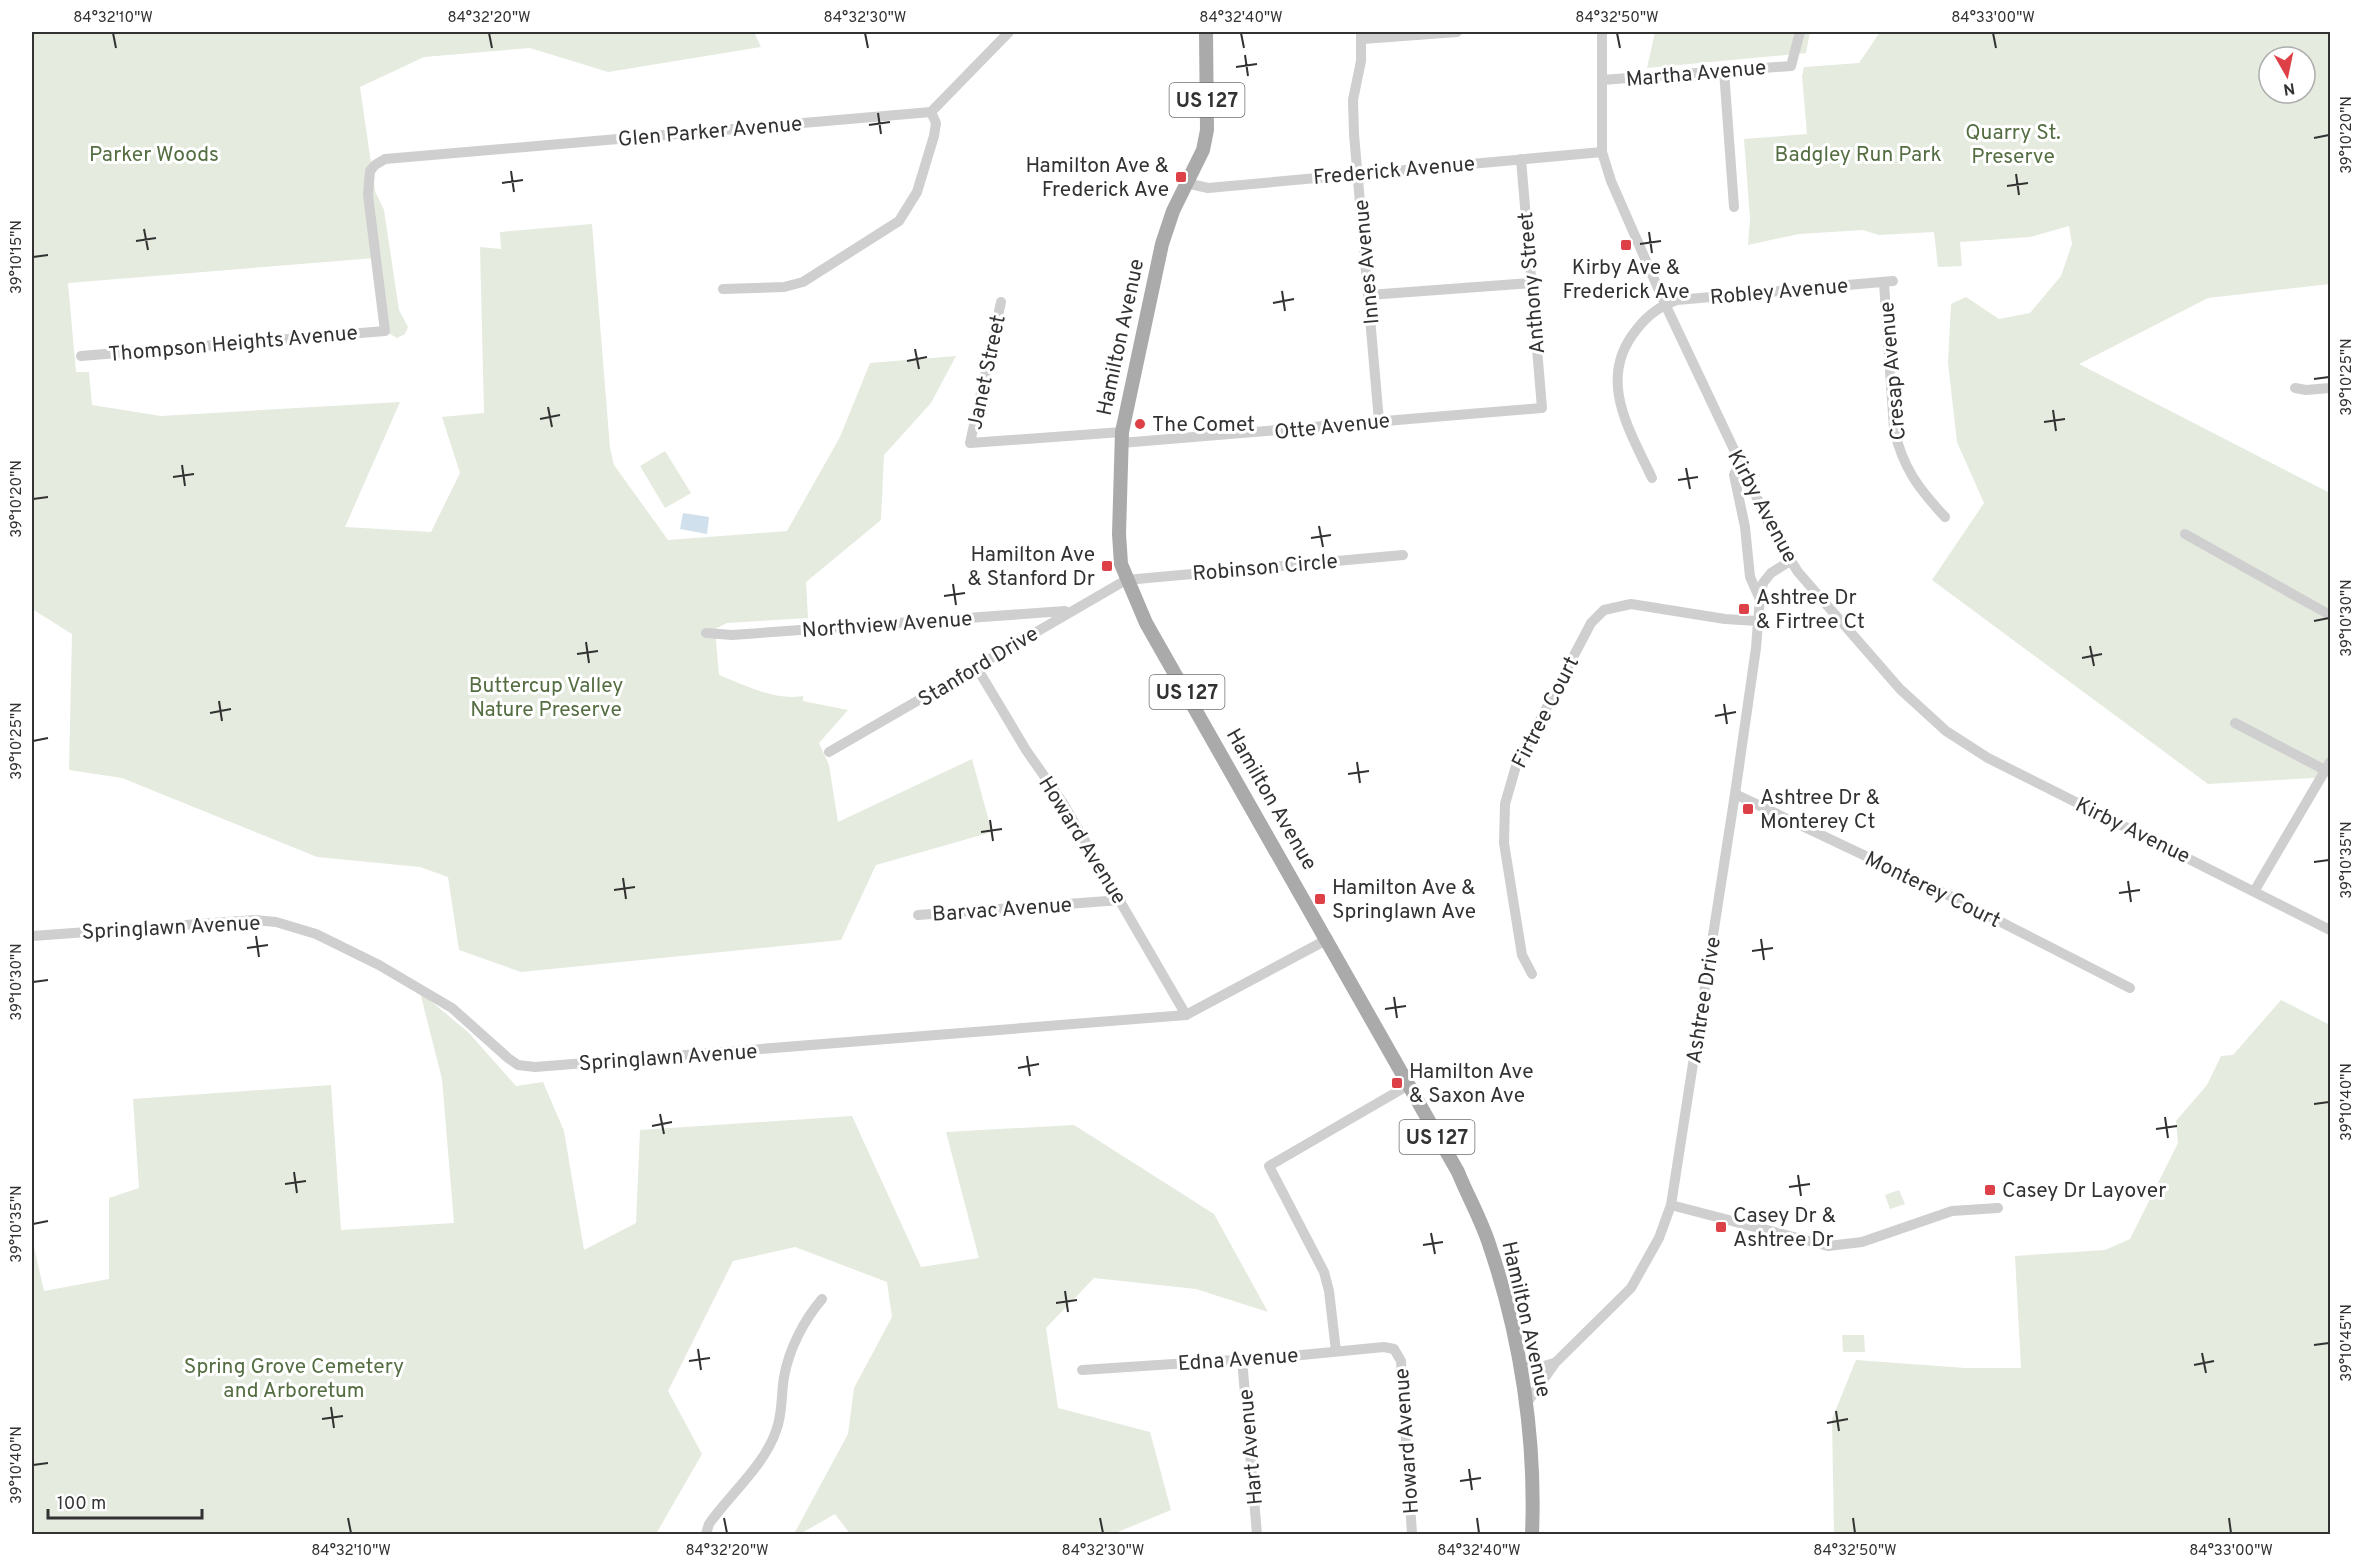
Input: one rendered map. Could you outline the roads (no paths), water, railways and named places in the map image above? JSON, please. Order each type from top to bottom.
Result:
[{"type":"main road","name":"Hamilton Avenue","points":[[1206,32],[1207,130],[1203,150],[1186,183],[1162,244],[1121,437],[1119,534],[1121,564],[1146,623],[1328,939],[1407,1086],[1458,1172],[1490,1245],[1527,1404],[1532,1534]]},
{"type":"street","points":[[723,289],[784,287],[803,282],[899,221],[913,203],[927,159],[936,123],[931,112],[1009,32]]},
{"type":"street","points":[[1362,35],[1457,32]]},
{"type":"street","name":"Kirby Avenue","points":[[1602,32],[1602,152],[1611,181],[1665,304],[1774,534],[1790,561],[1900,689],[1946,731],[1988,758],[2331,930]]},
{"type":"street","name":"Martha Avenue","points":[[1602,80],[1791,66],[1800,32]]},
{"type":"street","name":"Innes Avenue","points":[[1362,35],[1353,100],[1379,421]]},
{"type":"street","points":[[1724,71],[1734,207]]},
{"type":"street","name":"Glen Parker Avenue","points":[[385,331],[368,195],[369,175],[379,162],[391,158],[931,112]]},
{"type":"street","name":"Frederick Avenue","points":[[1186,183],[1208,188],[1602,152]]},
{"type":"street","name":"Anthony Street","points":[[1521,159],[1542,408]]},
{"type":"street","name":"Robley Avenue","points":[[1665,304],[1677,300],[1888,282]]},
{"type":"street","name":"Cresap Avenue","points":[[1888,282],[1894,429],[1899,452],[1912,478],[1945,517]]},
{"type":"street","points":[[1369,295],[1531,283]]},
{"type":"street","name":"Janet Street","points":[[970,443],[1001,302]]},
{"type":"street","points":[[1652,478],[1625,418],[1617,379],[1619,358],[1628,339],[1641,324],[1665,304]]},
{"type":"street","name":"Thompson Heights Avenue","points":[[81,356],[385,331]]},
{"type":"street","points":[[2295,388],[2306,390],[2331,388]]},
{"type":"street","name":"Otte Avenue","points":[[970,443],[1121,437],[1542,408]]},
{"type":"street","points":[[1740,463],[1734,475],[1745,527],[1750,577],[1760,597]]},
{"type":"street","points":[[2185,534],[2331,615]]},
{"type":"street","name":"Robinson Circle","points":[[1126,580],[1403,555]]},
{"type":"street","name":"Ashtree Drive","points":[[1527,1404],[1555,1363],[1631,1288],[1659,1238],[1671,1205],[1735,794],[1760,597],[1763,583],[1771,573],[1790,561]]},
{"type":"street","name":"Stanford Drive","points":[[829,752],[1126,580]]},
{"type":"street","name":"Firtree Court","points":[[1532,974],[1522,955],[1504,843],[1505,804],[1516,766],[1591,623],[1604,610],[1631,604],[1725,619],[1757,621]]},
{"type":"street","name":"Northview Avenue","points":[[706,633],[732,635],[1069,611]]},
{"type":"street","name":"Howard Avenue","points":[[977,668],[1026,750],[1063,803],[1186,1015]]},
{"type":"street","points":[[2235,723],[2328,766],[2255,890]]},
{"type":"street","name":"Monterey Court","points":[[1735,794],[1952,897],[2130,988]]},
{"type":"street","name":"Barvac Avenue","points":[[918,915],[1120,900]]},
{"type":"street","name":"Springlawn Avenue","points":[[32,936],[255,920],[276,922],[316,934],[379,965],[452,1008],[518,1065],[535,1067],[1186,1015],[1328,939]]},
{"type":"street","points":[[1336,1351],[1329,1291],[1324,1272],[1269,1166],[1407,1086]]},
{"type":"street","points":[[1671,1205],[1828,1246],[1862,1242],[1952,1210],[1998,1208]]},
{"type":"street","points":[[706,1534],[709,1524],[767,1450],[776,1432],[781,1416],[784,1375],[791,1354],[808,1316],[822,1299]]},
{"type":"street","name":"Edna Avenue","points":[[1082,1371],[1384,1347],[1394,1349]]},
{"type":"street","name":"Howard Avenue","points":[[1394,1349],[1401,1361],[1412,1534]]},
{"type":"street","name":"Hart Avenue","points":[[1242,1359],[1257,1534]]},
{"type":"street","points":[[1518,1363],[1544,1366],[1555,1363]]},
{"type":"water","points":[[683,513],[709,517],[707,534],[680,529]]},
{"type":"place","name":"Hamilton Ave & Frederick Ave","points":[[1181,177]]},
{"type":"place","name":"Kirby Ave & Frederick Ave","points":[[1626,245]]},
{"type":"place","name":"The Comet","points":[[1140,424]]},
{"type":"place","name":"Hamilton Ave & Stanford Dr","points":[[1107,566]]},
{"type":"place","name":"Ashtree Dr & Firtree Ct","points":[[1744,609]]},
{"type":"place","name":"Ashtree Dr & Monterey Ct","points":[[1748,809]]},
{"type":"place","name":"Hamilton Ave & Springlawn Ave","points":[[1320,899]]},
{"type":"place","name":"Hamilton Ave & Saxon Ave","points":[[1397,1083]]},
{"type":"place","name":"Casey Dr Layover","points":[[1990,1190]]},
{"type":"place","name":"Casey Dr & Ashtree Dr","points":[[1721,1227]]},
{"type":"park label","name":"Quarry St. Preserve","points":[[2013,144]]},
{"type":"park label","name":"Parker Woods","points":[[154,154]]},
{"type":"park label","name":"Badgley Run Park","points":[[1858,154]]},
{"type":"park label","name":"Buttercup Valley Nature Preserve","points":[[546,697]]},
{"type":"park label","name":"Spring Grove Cemetery and Arboretum","points":[[294,1378]]}]
